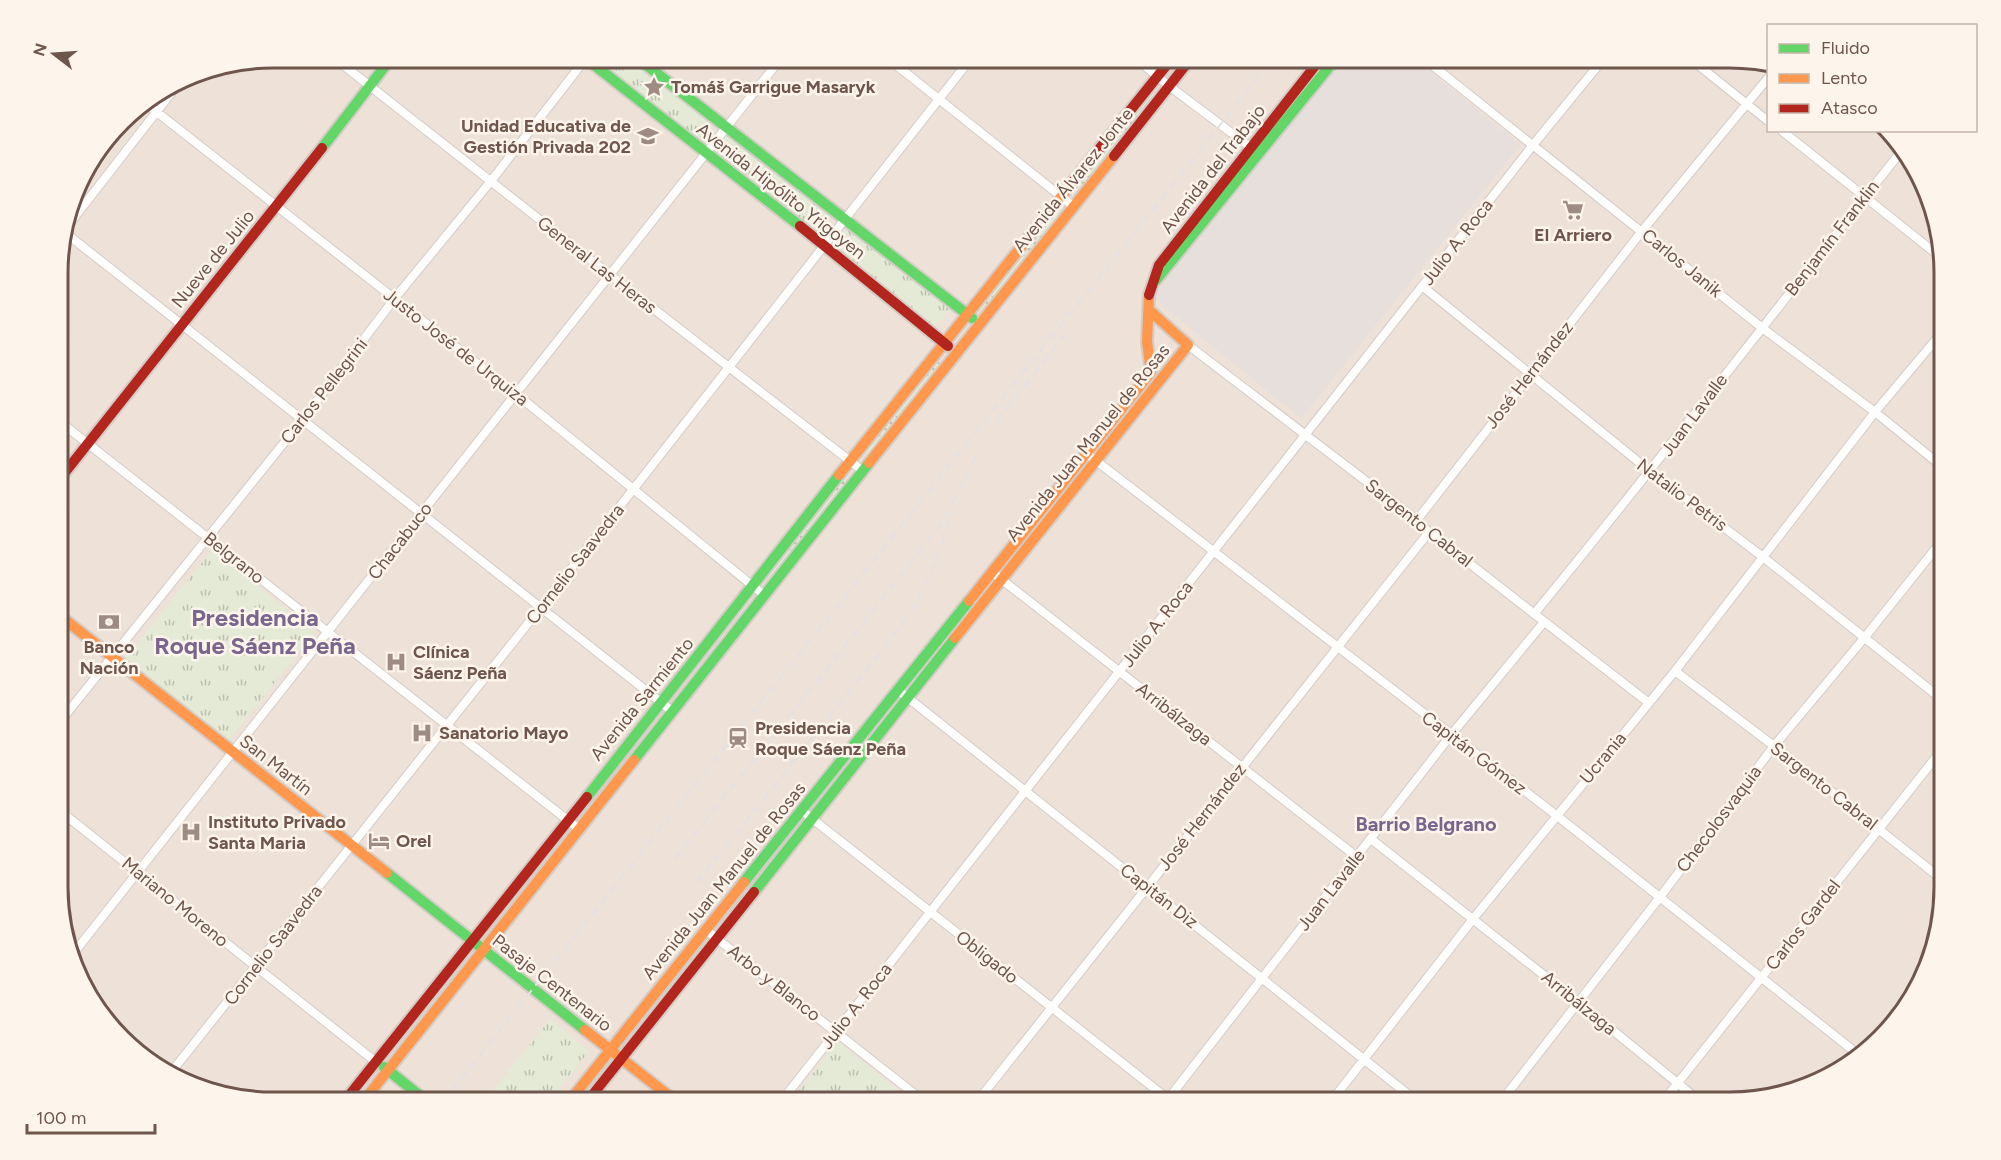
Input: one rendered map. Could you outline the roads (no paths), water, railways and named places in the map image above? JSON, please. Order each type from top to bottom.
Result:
[{"type":"main road","name":"Nueve de Julio","points":[[68,469],[383,68]]},
{"type":"main road","name":"Avenida Hipólito Yrigoyen","points":[[599,68],[825,245],[957,352]]},
{"type":"main road","name":"Avenida Hipólito Yrigoyen","points":[[650,68],[979,324]]},
{"type":"main road","name":"Avenida Álvarez Jonte","points":[[967,315],[1164,68]]},
{"type":"main road","name":"Avenida Álvarez Jonte","points":[[979,324],[1183,68]]},
{"type":"main road","name":"Avenida del Trabajo","points":[[1149,310],[1150,288],[1159,265],[1255,151],[1315,68]]},
{"type":"main road","points":[[1255,151],[1327,68]]},
{"type":"main road","name":"Avenida Juan Manuel de Rosas","points":[[576,1093],[898,690],[996,575],[1091,457],[1188,345],[1149,310]]},
{"type":"main road","name":"Avenida Juan Manuel de Rosas","points":[[1091,457],[1151,372],[1147,342],[1149,310]]},
{"type":"main road","name":"Avenida Sarmiento","points":[[351,1093],[967,315]]},
{"type":"main road","name":"Avenida Sarmiento","points":[[370,1093],[979,324]]},
{"type":"main road","points":[[1147,342],[1159,328],[1167,327]]},
{"type":"main road","points":[[1151,367],[1159,371],[1168,370]]},
{"type":"main road","name":"Avenida Juan Manuel de Rosas","points":[[594,1093],[908,697],[996,575]]},
{"type":"main road","name":"San Martín","points":[[68,622],[473,941]]},
{"type":"main road","name":"Pasaje Centenario","points":[[473,941],[665,1093]]},
{"type":"main road","points":[[376,1062],[416,1093]]},
{"type":"street","name":"General Las Heras","points":[[347,68],[863,471]]},
{"type":"street","name":"Carlos Pellegrini","points":[[68,712],[303,419],[395,298],[491,181],[578,68]]},
{"type":"street","name":"Chacabuco","points":[[77,949],[773,68]]},
{"type":"street","points":[[900,68],[1073,206]]},
{"type":"street","name":"Cornelio Saavedra","points":[[176,1068],[447,727],[963,68]]},
{"type":"street","points":[[1148,68],[1255,151]]},
{"type":"street","name":"Carlos Janik","points":[[1436,68],[1761,327],[1875,412],[1933,459]]},
{"type":"street","name":"Julio A. Roca","points":[[788,1093],[1533,145],[1596,68]]},
{"type":"street","points":[[1704,68],[1767,120]]},
{"type":"street","name":"José Hernández","points":[[1417,520],[1642,231],[1767,79]]},
{"type":"street","points":[[75,215],[167,97]]},
{"type":"street","name":"Justo José de Urquiza","points":[[151,108],[516,394],[764,595]]},
{"type":"street","points":[[1784,132],[1932,250]]},
{"type":"street","name":"Benjamín Franklin","points":[[1761,327],[1897,157]]},
{"type":"street","points":[[71,237],[672,711]]},
{"type":"street","name":"Natalio Petris","points":[[1422,286],[1651,472],[1763,556],[1933,692]]},
{"type":"street","name":"Juan Lavalle","points":[[1534,614],[1651,472],[1761,327]]},
{"type":"street","name":"Ucrania","points":[[1339,1092],[1473,918],[1675,671],[1875,412],[1933,343]]},
{"type":"street","name":"Sargento Cabral","points":[[1188,345],[1417,520],[1429,532],[1649,703]]},
{"type":"street","name":"Belgrano","points":[[68,428],[579,829]]},
{"type":"street","name":"Capitán Gómez","points":[[1091,457],[1556,815],[1853,1050]]},
{"type":"street","name":"José Hernández","points":[[984,1093],[1429,532]]},
{"type":"street","name":"Checolosvaquia","points":[[1508,1092],[1774,746],[1933,552]]},
{"type":"street","name":"Arribálzaga","points":[[996,575],[1357,857]]},
{"type":"street","name":"Juan Lavalle","points":[[1176,1092],[1451,735],[1544,622]]},
{"type":"street","name":"Sargento Cabral","points":[[1675,671],[1933,872]]},
{"type":"street","name":"Capitán Diz","points":[[898,690],[1406,1092]]},
{"type":"street","name":"Carlos Gardel","points":[[1671,1092],[1933,761]]},
{"type":"street","name":"Obligado","points":[[801,810],[1158,1092]]},
{"type":"street","name":"Mariano Moreno","points":[[68,817],[376,1062]]},
{"type":"street","name":"Arribálzaga","points":[[1371,839],[1689,1092]]},
{"type":"street","name":"Arbo y Blanco","points":[[706,930],[913,1093]]},
{"type":"railway","points":[[450,1093],[1265,68]]},
{"type":"railway","points":[[996,422],[1066,333]]},
{"type":"railway","points":[[675,859],[934,534],[948,512],[978,453]]},
{"type":"railway","points":[[697,883],[912,610],[930,576],[953,513]]},
{"type":"place","name":"Tomáš Garrigue Masaryk","points":[[654,87]]},
{"type":"place","name":"Unidad Educativa de Gestión Privada 202","points":[[648,136]]},
{"type":"place","name":"El Arriero","points":[[1573,210]]},
{"type":"place","name":"Banco Nación","points":[[109,622]]},
{"type":"place","name":"Clínica Sáenz Peña","points":[[396,662]]},
{"type":"place","name":"Sanatorio Mayo","points":[[422,733]]},
{"type":"place","name":"Presidencia Roque Sáenz Peña","points":[[738,738]]},
{"type":"place","name":"Instituto Privado Santa Maria","points":[[191,832]]},
{"type":"place","name":"Orel","points":[[379,841]]},
{"type":"district","name":"Presidencia Roque Sáenz Peña","points":[[255,631]]},
{"type":"district","name":"Barrio Belgrano","points":[[1426,824]]}]
